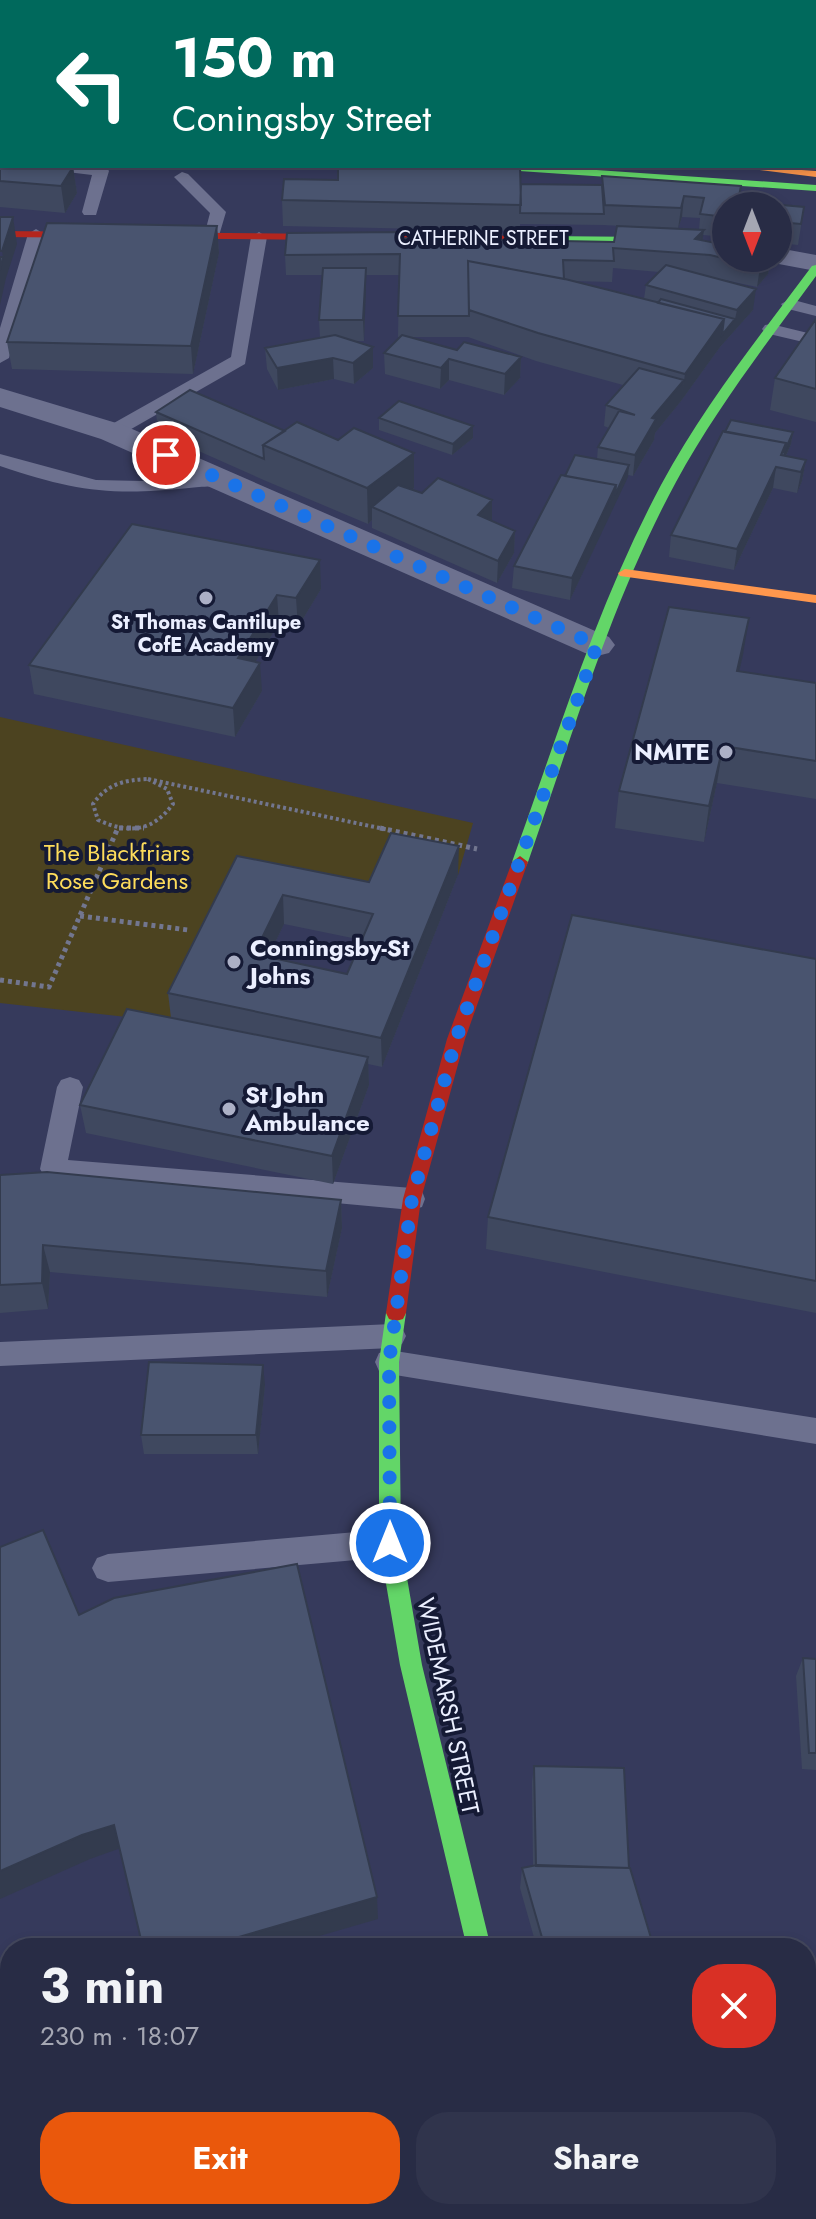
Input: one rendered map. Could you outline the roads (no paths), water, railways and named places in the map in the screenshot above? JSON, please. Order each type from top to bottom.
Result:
[{"type":"main road","points":[[520,168],[816,188]]},
{"type":"main road","points":[[767,168],[816,174]]},
{"type":"main road","name":"CATHERINE STREET","points":[[0,234],[652,240],[712,246]]},
{"type":"main road","name":"WIDEMARSH STREET","points":[[477,1938],[411,1665],[390,1543],[390,1349],[412,1199],[456,1039],[625,573],[688,448],[816,266]]},
{"type":"main road","points":[[625,573],[816,599]]},
{"type":"street","points":[[792,260],[816,266]]},
{"type":"street","points":[[0,397],[112,432],[220,479],[281,493],[597,645]]},
{"type":"lane","points":[[76,168],[101,171],[90,212]]},
{"type":"lane","points":[[182,177],[218,212],[212,236]]},
{"type":"lane","points":[[0,358],[36,234]]},
{"type":"lane","points":[[112,432],[239,360],[259,237]]},
{"type":"lane","points":[[790,304],[816,311]]},
{"type":"lane","points":[[771,329],[816,340]]},
{"type":"lane","points":[[0,460],[47,476],[96,486],[142,486],[220,479]]},
{"type":"lane","points":[[70,1087],[53,1169],[412,1199]]},
{"type":"lane","points":[[0,1354],[390,1349],[816,1431]]},
{"type":"lane","points":[[108,1568],[390,1543]]},
{"type":"place","name":"St Thomas Cantilupe CofE Academy","points":[[206,598]]},
{"type":"place","name":"NMITE","points":[[726,752]]},
{"type":"place","name":"Conningsby-St Johns","points":[[234,962]]},
{"type":"place","name":"St John Ambulance","points":[[229,1109]]},
{"type":"park label","name":"The Blackfriars Rose Gardens","points":[[117,867]]}]
